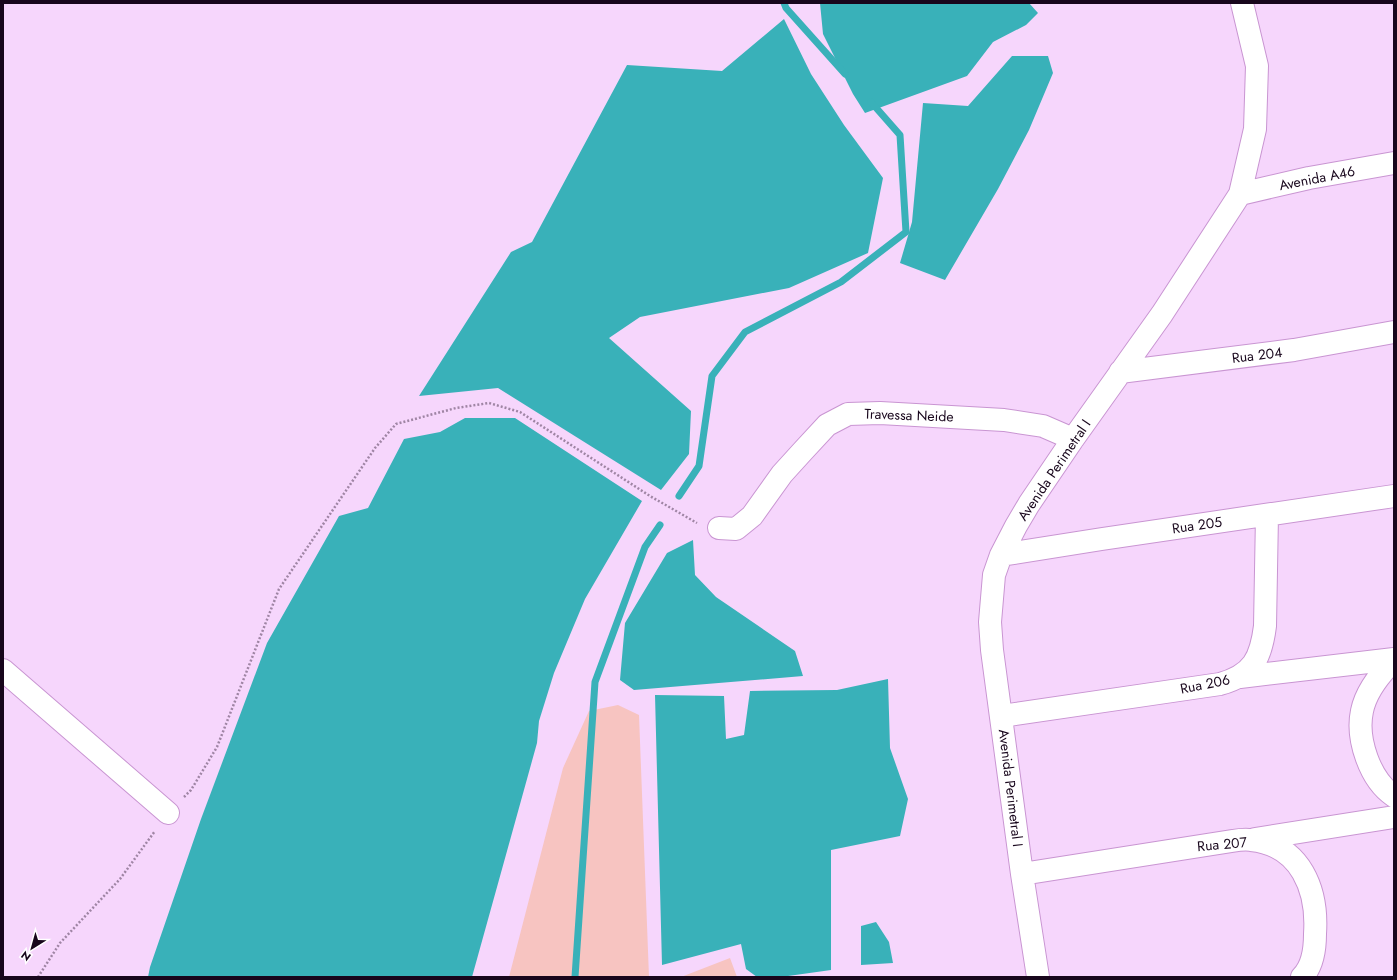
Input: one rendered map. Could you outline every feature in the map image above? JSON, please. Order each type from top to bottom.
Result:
[{"type":"street","name":"Avenida Perimetral I","points":[[1038,977],[1022,874],[992,650],[990,622],[994,575],[1001,555],[1029,504],[1073,439],[1162,314],[1240,194],[1255,129],[1257,66],[1242,3]]},
{"type":"street","name":"Avenida A46","points":[[1240,194],[1309,178],[1394,163]]},
{"type":"street","name":"Rua 204","points":[[1120,372],[1189,362],[1294,350],[1394,332]]},
{"type":"street","name":"Travessa Neide","points":[[719,528],[736,529],[752,516],[782,474],[827,425],[848,414],[880,412],[1004,420],[1043,426],[1073,439]]},
{"type":"street","name":"Rua 205","points":[[1001,555],[1102,538],[1394,496]]},
{"type":"street","name":"Rua 206","points":[[1002,716],[1220,684],[1240,677],[1253,664],[1261,651],[1263,643],[1265,626],[1267,515]]},
{"type":"street","points":[[1240,677],[1394,659]]},
{"type":"street","points":[[1394,659],[1380,674],[1366,698],[1362,712],[1361,729],[1365,750],[1371,769],[1384,788],[1394,796]]},
{"type":"street","points":[[3,670],[168,813]]},
{"type":"street","points":[[1251,840],[1394,817]]},
{"type":"street","name":"Rua 207","points":[[1022,874],[1213,843],[1251,840],[1270,845],[1281,850],[1294,860],[1305,874],[1311,887],[1315,904],[1315,942],[1310,965],[1302,977]]},
{"type":"path","points":[[38,977],[60,943],[120,879],[168,813],[191,790],[218,747],[279,589],[375,448],[396,424],[456,408],[489,403],[520,412],[650,496],[697,523],[719,528]]},
{"type":"shaded area","points":[[820,3],[1029,3],[1038,13],[1026,25],[993,42],[967,76],[865,113],[853,94],[823,34]]},
{"type":"shaded area","points":[[784,19],[811,74],[844,125],[883,178],[868,253],[789,288],[640,317],[609,338],[691,411],[689,454],[661,490],[498,388],[419,396],[511,252],[532,242],[627,65],[722,71]]},
{"type":"shaded area","points":[[1012,56],[1048,56],[1053,73],[1029,130],[998,189],[945,280],[900,263],[912,222],[923,103],[968,106]]},
{"type":"shaded area","points":[[465,418],[515,418],[642,501],[585,599],[554,673],[539,721],[537,743],[472,977],[148,977],[150,967],[201,819],[267,643],[339,516],[368,508],[404,439],[440,432]]},
{"type":"shaded area","points":[[693,540],[695,575],[716,597],[795,651],[803,676],[634,690],[620,680],[625,623],[667,553]]},
{"type":"shaded area","points":[[888,679],[890,748],[908,799],[900,836],[831,850],[831,970],[781,977],[757,977],[746,969],[741,944],[662,965],[655,695],[724,696],[726,739],[744,735],[750,691],[837,690]]},
{"type":"shaded area","points":[[618,705],[639,715],[649,977],[509,977],[563,768],[589,711]]},
{"type":"shaded area","points":[[876,922],[889,942],[893,963],[861,965],[861,926]]},
{"type":"shaded area","points":[[730,958],[737,977],[681,977]]},
{"type":"waterway","points":[[784,3],[786,8],[845,74]]},
{"type":"waterway","points":[[679,496],[699,466],[712,376],[745,332],[841,282],[906,232],[900,135],[871,102]]},
{"type":"waterway","points":[[575,977],[595,682],[645,547],[660,525]]}]
